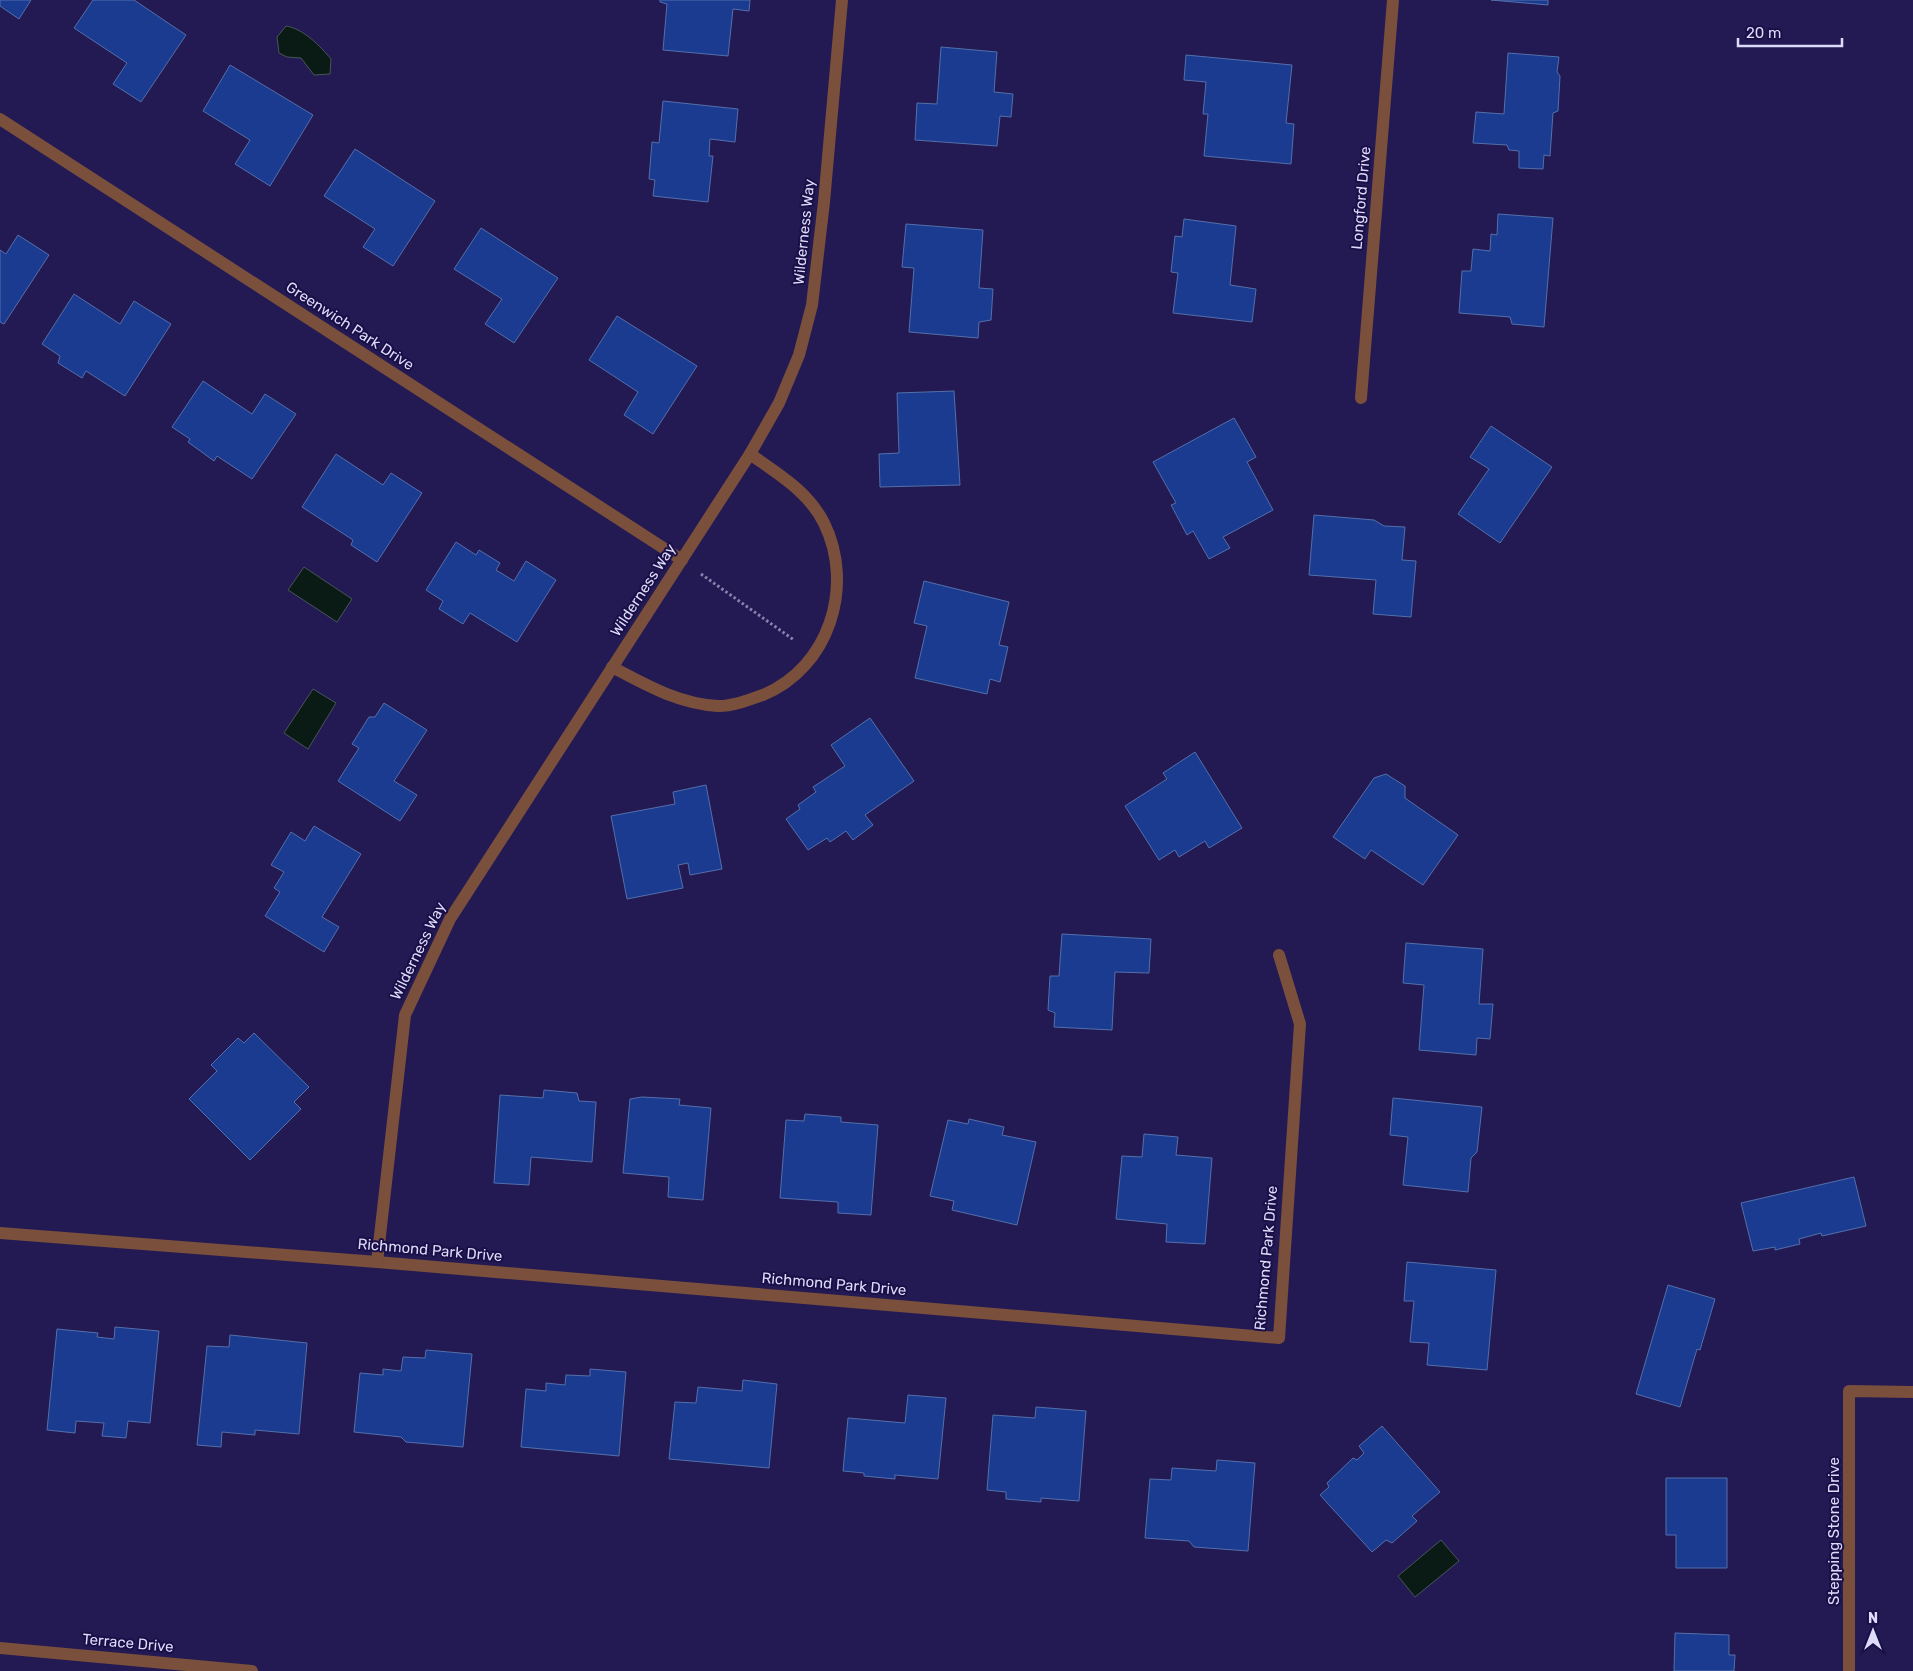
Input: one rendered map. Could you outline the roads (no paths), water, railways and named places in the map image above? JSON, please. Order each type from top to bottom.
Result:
[{"type":"street","name":"Wilderness Way","points":[[377,1262],[405,1015],[450,919],[750,454],[779,403],[799,355],[812,305],[824,202],[842,0]]},
{"type":"street","name":"Longford Drive","points":[[1361,398],[1393,0]]},
{"type":"street","name":"Greenwich Park Drive","points":[[0,119],[682,560]]},
{"type":"street","points":[[612,667],[660,692],[690,702],[720,706],[747,701],[773,691],[796,675],[815,654],[828,630],[836,604],[838,576],[834,549],[824,523],[809,499],[797,487],[750,454]]},
{"type":"street","name":"Richmond Park Drive","points":[[0,1233],[377,1262],[1279,1338],[1300,1024],[1279,955]]},
{"type":"street","name":"Stepping Stone Drive","points":[[1849,1671],[1849,1391],[1913,1392]]},
{"type":"street","name":"Terrace Drive","points":[[0,1648],[252,1671]]}]
